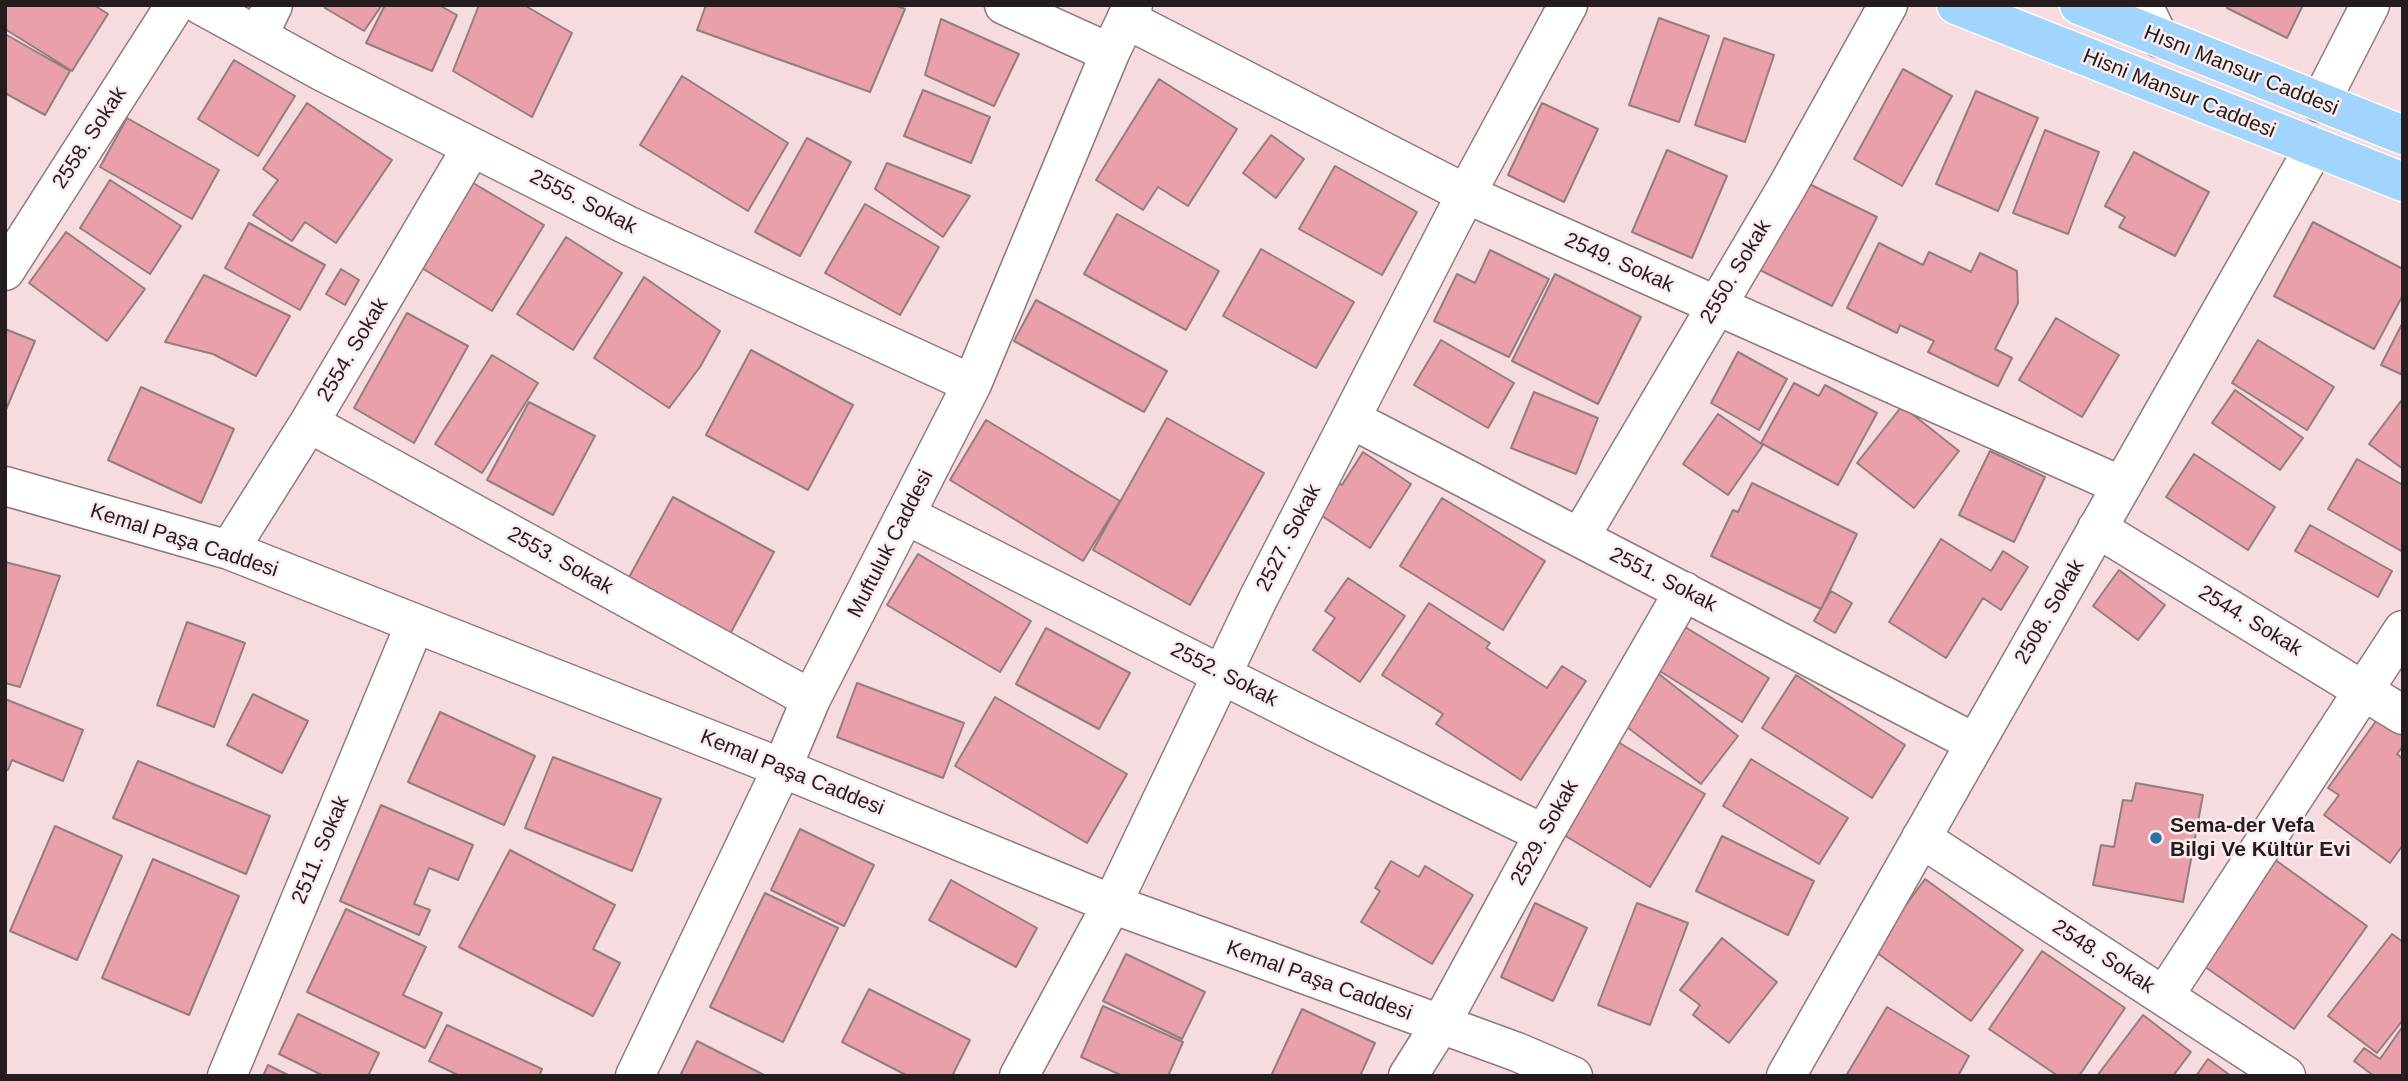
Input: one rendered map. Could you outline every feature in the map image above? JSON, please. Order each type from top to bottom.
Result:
[{"type":"main road","name":"Hisni Mansur Caddesi","points":[[1956,5],[2403,181]]},
{"type":"main road","name":"Hısnı Mansur Caddesi","points":[[2079,5],[2151,21],[2320,103],[2403,135]]},
{"type":"street","name":"2558. Sokak","points":[[5,271],[176,5]]},
{"type":"street","name":"2555. Sokak","points":[[201,5],[266,21],[325,73],[627,225],[972,384]]},
{"type":"street","name":"2549. Sokak","points":[[1004,5],[1123,26],[1466,194],[2122,486]]},
{"type":"street","name":"2527. Sokak","points":[[1019,1076],[1112,904],[1258,599],[1466,194],[1568,5]]},
{"type":"street","name":"2550. Sokak","points":[[1580,537],[1787,187],[1888,5]]},
{"type":"street","points":[[2320,103],[2370,5]]},
{"type":"street","name":"Muftuluk Caddesi","points":[[635,1076],[782,768],[811,699],[972,384],[1123,26]]},
{"type":"street","name":"2554. Sokak","points":[[229,550],[309,423],[472,147]]},
{"type":"street","name":"2508. Sokak","points":[[1786,1076],[2314,148]]},
{"type":"street","name":"2551. Sokak","points":[[1351,419],[1975,743]]},
{"type":"street","name":"2553. Sokak","points":[[309,423],[811,699]]},
{"type":"street","name":"Kemal Paşa Caddesi","points":[[6,490],[229,550],[782,768],[1112,904],[1517,1052],[1573,1076]]},
{"type":"street","name":"2552. Sokak","points":[[906,515],[1544,834]]},
{"type":"street","name":"2544. Sokak","points":[[2097,528],[2403,715]]},
{"type":"street","name":"2529. Sokak","points":[[1408,1076],[1440,1025],[1544,834],[1684,591]]},
{"type":"street","name":"2511. Sokak","points":[[226,1076],[415,624]]},
{"type":"street","points":[[2164,996],[2403,630]]},
{"type":"street","name":"2548. Sokak","points":[[1921,838],[2286,1076]]},
{"type":"building","points":[[5,5],[94,5],[108,14],[72,71],[5,29]]},
{"type":"building","points":[[326,5],[382,5],[364,31],[325,8]]},
{"type":"building","points":[[385,5],[439,5],[457,15],[432,71],[366,43]]},
{"type":"building","points":[[479,5],[524,5],[572,33],[532,117],[453,71]]},
{"type":"building","points":[[706,5],[894,5],[905,9],[870,92],[697,30]]},
{"type":"building","points":[[2228,5],[2303,5],[2287,38],[2227,8]]},
{"type":"building","points":[[1659,18],[1709,36],[1679,122],[1629,105]]},
{"type":"building","points":[[941,19],[1019,54],[994,106],[925,75]]},
{"type":"building","points":[[5,34],[70,71],[45,115],[5,93]]},
{"type":"building","points":[[1724,38],[1774,55],[1745,142],[1695,125]]},
{"type":"building","points":[[234,60],[295,96],[258,156],[198,119]]},
{"type":"building","points":[[1903,69],[1952,96],[1902,186],[1854,159]]},
{"type":"building","points":[[682,76],[788,143],[748,211],[640,145]]},
{"type":"building","points":[[1159,79],[1237,129],[1188,206],[1158,187],[1143,210],[1096,180]]},
{"type":"building","points":[[923,90],[990,117],[971,163],[904,136]]},
{"type":"building","points":[[1976,91],[2038,118],[1998,211],[1936,184]]},
{"type":"building","points":[[307,103],[392,160],[336,243],[305,222],[292,241],[253,215],[278,180],[263,169]]},
{"type":"building","points":[[1542,103],[1598,129],[1564,202],[1508,175]]},
{"type":"building","points":[[127,118],[219,170],[192,219],[100,167]]},
{"type":"building","points":[[2045,130],[2099,152],[2068,234],[2013,213]]},
{"type":"building","points":[[1271,135],[1304,159],[1276,198],[1243,173]]},
{"type":"building","points":[[807,138],[851,162],[800,256],[755,232]]},
{"type":"building","points":[[1667,150],[1727,176],[1692,258],[1632,232]]},
{"type":"building","points":[[2134,152],[2209,192],[2175,256],[2119,227],[2125,217],[2105,206]]},
{"type":"building","points":[[887,163],[970,196],[943,237],[875,189]]},
{"type":"building","points":[[1335,166],[1417,212],[1382,275],[1299,229]]},
{"type":"building","points":[[463,177],[544,225],[492,311],[412,262]]},
{"type":"building","points":[[1795,177],[1877,217],[1832,306],[1750,265]]},
{"type":"building","points":[[110,180],[181,226],[150,274],[80,228]]},
{"type":"building","points":[[865,204],[939,247],[900,315],[825,273]]},
{"type":"building","points":[[1117,214],[1219,271],[1186,330],[1084,274]]},
{"type":"building","points":[[2313,222],[2403,269],[2403,295],[2374,349],[2274,296]]},
{"type":"building","points":[[249,223],[325,265],[300,310],[225,268]]},
{"type":"building","points":[[66,232],[145,289],[107,341],[29,283]]},
{"type":"building","points":[[566,237],[622,273],[573,350],[517,314]]},
{"type":"building","points":[[1879,243],[1923,265],[1929,252],[1971,272],[1980,253],[2017,271],[2018,303],[1995,349],[2012,358],[1998,386],[1928,352],[1934,341],[1900,325],[1897,333],[1847,308]]},
{"type":"building","points":[[1261,249],[1354,302],[1316,368],[1223,316]]},
{"type":"building","points":[[1490,250],[1549,279],[1509,357],[1434,321],[1457,274],[1475,283]]},
{"type":"building","points":[[341,269],[359,280],[345,305],[326,294]]},
{"type":"building","points":[[1555,274],[1641,317],[1598,404],[1512,361]]},
{"type":"building","points":[[204,275],[290,316],[256,376],[213,354],[165,342]]},
{"type":"building","points":[[644,277],[720,331],[700,367],[669,408],[594,358]]},
{"type":"building","points":[[1036,300],[1167,371],[1144,412],[1014,341]]},
{"type":"building","points":[[407,313],[468,346],[414,443],[354,408]]},
{"type":"building","points":[[2056,318],[2119,355],[2082,417],[2019,380]]},
{"type":"building","points":[[2403,322],[2403,375],[2381,365]]},
{"type":"building","points":[[5,329],[35,341],[5,412]]},
{"type":"building","points":[[1441,340],[1514,383],[1488,428],[1414,385]]},
{"type":"building","points":[[2258,340],[2334,387],[2307,430],[2232,383]]},
{"type":"building","points":[[751,350],[853,405],[808,490],[706,435]]},
{"type":"building","points":[[1738,352],[1787,379],[1759,430],[1711,403]]},
{"type":"building","points":[[492,355],[538,383],[482,473],[435,444]]},
{"type":"building","points":[[1794,383],[1819,396],[1825,385],[1877,413],[1838,485],[1761,443]]},
{"type":"building","points":[[141,387],[234,429],[201,503],[108,460]]},
{"type":"building","points":[[2235,390],[2303,438],[2280,470],[2212,423]]},
{"type":"building","points":[[1534,392],[1598,418],[1576,474],[1511,448]]},
{"type":"building","points":[[2401,401],[2403,402],[2403,469],[2369,444]]},
{"type":"building","points":[[529,402],[595,436],[553,515],[487,480]]},
{"type":"building","points":[[1902,406],[1959,451],[1914,508],[1857,463]]},
{"type":"building","points":[[1718,414],[1763,445],[1728,495],[1683,464]]},
{"type":"building","points":[[1167,418],[1264,473],[1190,605],[1093,550]]},
{"type":"building","points":[[986,420],[1120,501],[1083,561],[950,480]]},
{"type":"building","points":[[1990,451],[2045,477],[2014,542],[1959,515]]},
{"type":"building","points":[[1363,452],[1411,484],[1370,548],[1319,514]]},
{"type":"building","points":[[2194,454],[2275,507],[2248,550],[2166,497]]},
{"type":"building","points":[[2357,459],[2403,485],[2403,552],[2328,509]]},
{"type":"building","points":[[1752,483],[1857,534],[1821,609],[1711,556],[1733,510],[1738,512]]},
{"type":"building","points":[[673,497],[774,552],[729,636],[627,581]]},
{"type":"building","points":[[1442,498],[1545,561],[1503,630],[1400,566]]},
{"type":"building","points":[[2310,525],[2392,571],[2378,597],[2295,551]]},
{"type":"building","points":[[1941,539],[1991,571],[2003,551],[2028,567],[2001,610],[1983,598],[1946,658],[1889,622]]},
{"type":"building","points":[[918,554],[1031,621],[1000,672],[887,605]]},
{"type":"building","points":[[5,562],[60,576],[20,687],[5,683]]},
{"type":"building","points":[[2119,570],[2165,605],[2138,640],[2093,606]]},
{"type":"building","points":[[1348,578],[1405,616],[1360,682],[1313,650],[1335,618],[1325,611]]},
{"type":"building","points":[[1831,591],[1852,603],[1835,633],[1814,621]]},
{"type":"building","points":[[1429,603],[1490,643],[1486,648],[1547,688],[1562,666],[1586,681],[1521,780],[1436,724],[1443,714],[1382,675]]},
{"type":"building","points":[[187,622],[245,643],[214,727],[157,705]]},
{"type":"building","points":[[1685,627],[1769,678],[1742,722],[1658,670]]},
{"type":"building","points":[[1046,628],[1130,673],[1099,729],[1016,684]]},
{"type":"building","points":[[1655,671],[1738,736],[1701,784],[1618,720]]},
{"type":"building","points":[[1796,675],[1905,745],[1872,798],[1762,728]]},
{"type":"building","points":[[857,683],[964,723],[943,778],[837,737]]},
{"type":"building","points":[[253,694],[308,721],[282,773],[227,745]]},
{"type":"building","points":[[995,697],[1127,774],[1087,843],[955,766]]},
{"type":"building","points":[[5,699],[83,730],[63,781],[12,760],[8,770],[5,769]]},
{"type":"building","points":[[440,712],[535,756],[504,825],[408,782]]},
{"type":"building","points":[[2379,717],[2403,735],[2403,746],[2397,754],[2403,759],[2403,845],[2390,863],[2324,815],[2339,795],[2328,788]]},
{"type":"building","points":[[1618,742],[1705,794],[1650,887],[1564,835]]},
{"type":"building","points":[[553,757],[661,799],[632,871],[525,828]]},
{"type":"building","points":[[1751,759],[1848,818],[1819,864],[1723,806]]},
{"type":"building","points":[[138,761],[270,816],[246,874],[113,818]]},
{"type":"building","name":"Sema-der Vefa Bilgi Ve Kültür Evi","points":[[2136,783],[2203,795],[2183,902],[2093,885],[2101,845],[2114,847],[2123,800],[2132,801]]},
{"type":"building","points":[[381,805],[473,845],[458,880],[429,868],[414,904],[430,910],[419,935],[340,901]]},
{"type":"building","points":[[55,826],[122,856],[77,960],[10,931]]},
{"type":"building","points":[[800,829],[874,865],[844,926],[771,890]]},
{"type":"building","points":[[1722,836],[1814,881],[1788,935],[1696,891]]},
{"type":"building","points":[[510,850],[615,905],[593,949],[620,963],[593,1016],[459,947]]},
{"type":"building","points":[[153,859],[239,896],[189,1015],[102,978]]},
{"type":"building","points":[[2274,859],[2367,926],[2294,1029],[2201,964]]},
{"type":"building","points":[[1391,861],[1419,877],[1425,866],[1473,895],[1432,964],[1361,922],[1380,891],[1375,888]]},
{"type":"building","points":[[1925,879],[2023,950],[1971,1021],[1873,950]]},
{"type":"building","points":[[951,880],[1037,928],[1016,967],[929,920]]},
{"type":"building","points":[[765,893],[838,928],[783,1042],[710,1007]]},
{"type":"building","points":[[1535,903],[1587,928],[1553,1001],[1501,977]]},
{"type":"building","points":[[1637,903],[1688,923],[1650,1025],[1598,1005]]},
{"type":"building","points":[[346,909],[426,947],[403,995],[442,1013],[425,1048],[307,992]]},
{"type":"building","points":[[2392,934],[2403,942],[2403,1020],[2377,1053],[2328,1016]]},
{"type":"building","points":[[1722,938],[1777,982],[1729,1043],[1693,1015],[1700,1005],[1680,990]]},
{"type":"building","points":[[2042,951],[2125,1008],[2079,1076],[2058,1076],[1989,1029]]},
{"type":"building","points":[[1126,954],[1205,992],[1182,1039],[1103,1001]]},
{"type":"building","points":[[869,989],[970,1040],[952,1076],[908,1076],[842,1042]]},
{"type":"building","points":[[1103,1006],[1183,1042],[1168,1076],[1123,1076],[1081,1057]]},
{"type":"building","points":[[1887,1007],[1969,1056],[1958,1076],[1846,1076]]},
{"type":"building","points":[[1302,1009],[1375,1043],[1360,1076],[1271,1076]]},
{"type":"building","points":[[298,1014],[379,1053],[368,1076],[324,1076],[279,1054]]},
{"type":"building","points":[[2143,1015],[2191,1052],[2173,1076],[2097,1076]]},
{"type":"building","points":[[447,1025],[542,1069],[539,1076],[460,1076],[429,1061]]},
{"type":"building","points":[[2403,1026],[2403,1076],[2374,1076],[2354,1061],[2364,1048],[2380,1059]]},
{"type":"building","points":[[697,1041],[766,1076],[680,1076]]},
{"type":"building","points":[[2208,1059],[2231,1076],[2196,1076]]},
{"type":"building","points":[[268,1065],[290,1076],[263,1076]]},
{"type":"place","name":"Sema-der Vefa Bilgi Ve Kültür Evi","points":[[2156,838]]}]
